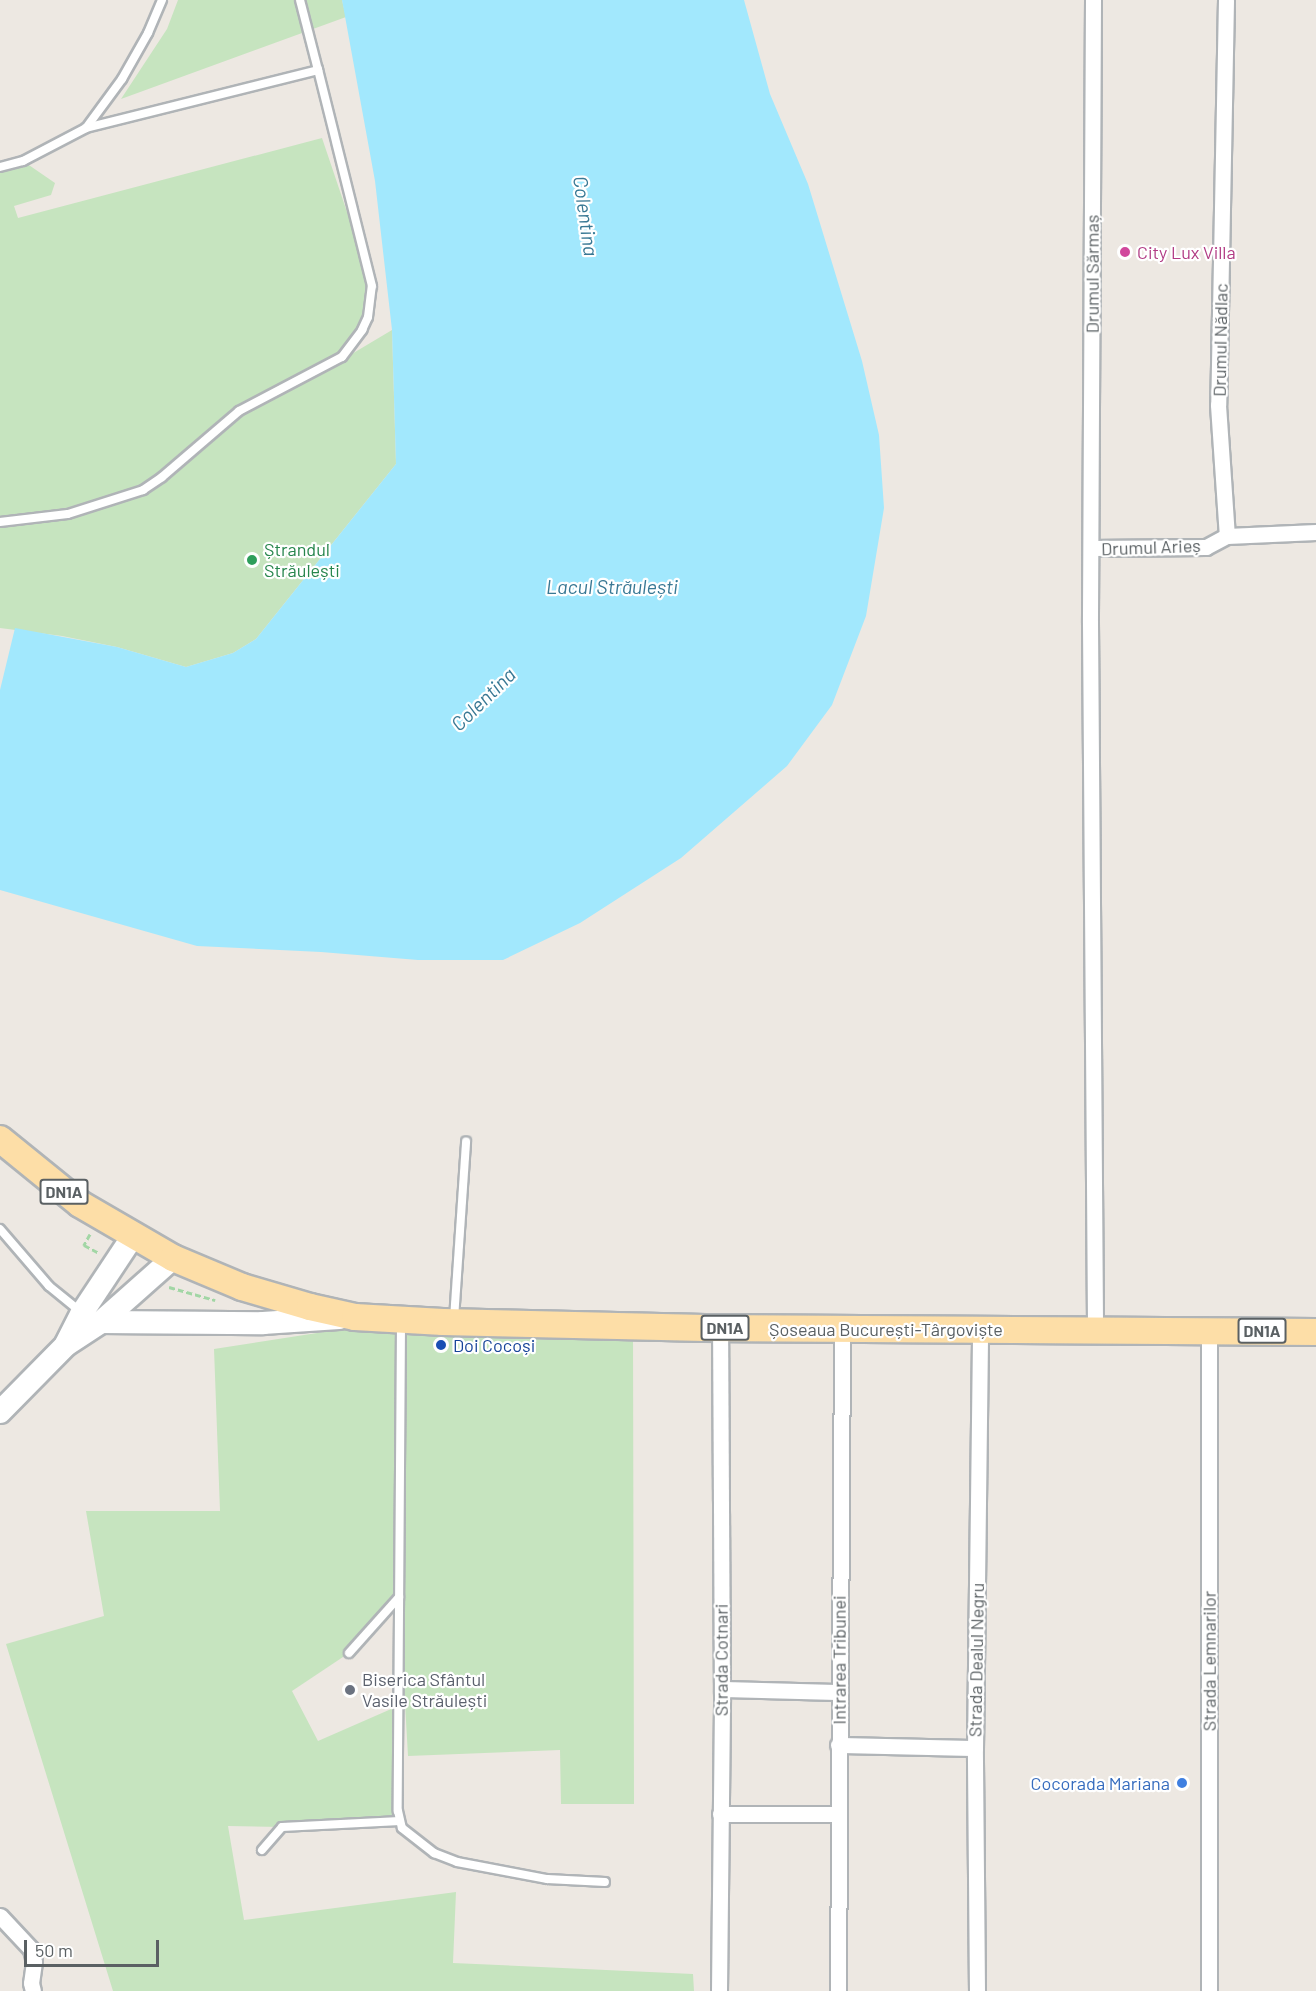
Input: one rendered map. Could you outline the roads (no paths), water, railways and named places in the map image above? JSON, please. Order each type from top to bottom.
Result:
[{"type":"main road","name":"Șoseaua București-Târgoviște","points":[[0,1139],[52,1183],[100,1216],[173,1258],[242,1287],[310,1307],[355,1317],[454,1322],[720,1328],[1316,1332]]},
{"type":"main road","points":[[91,1318],[116,1263],[134,1236]]},
{"type":"main road","points":[[0,1412],[91,1318],[147,1280],[173,1258]]},
{"type":"main road","points":[[91,1318],[238,1324],[355,1317]]},
{"type":"street","name":"Drumul Sărmaș","points":[[1093,0],[1091,548],[1095,1329]]},
{"type":"street","name":"Drumul Nădlac","points":[[1226,0],[1218,405],[1227,536]]},
{"type":"street","name":"Drumul Arieș","points":[[1091,548],[1206,547],[1227,536],[1316,532]]},
{"type":"street","name":"Strada Cotnari","points":[[718,1991],[722,1689],[720,1328]]},
{"type":"street","name":"Intrarea Tribunei","points":[[838,1991],[837,1815],[842,1329]]},
{"type":"street","name":"Strada Dealul Negru","points":[[977,1991],[975,1748],[980,1329]]},
{"type":"street","name":"Strada Lemnarilor","points":[[1209,1330],[1209,1991]]},
{"type":"street","points":[[722,1689],[838,1692]]},
{"type":"street","points":[[838,1745],[975,1748]]},
{"type":"street","points":[[720,1814],[837,1815]]},
{"type":"street","points":[[0,1916],[31,1950],[34,1962],[31,1983],[33,1991]]},
{"type":"lane","points":[[86,128],[127,70],[162,0]]},
{"type":"lane","points":[[0,522],[68,514],[143,490],[162,477],[239,411],[325,368],[342,357],[353,344],[368,316],[372,286],[300,0]]},
{"type":"lane","points":[[0,167],[23,161],[86,128],[318,70]]},
{"type":"lane","points":[[454,1322],[466,1141]]},
{"type":"lane","points":[[0,1229],[49,1286],[91,1318]]},
{"type":"lane","points":[[401,1320],[398,1811],[402,1828],[434,1853],[456,1862],[547,1879],[605,1881]]},
{"type":"lane","points":[[349,1653],[399,1597]]},
{"type":"lane","points":[[262,1850],[282,1827],[400,1821]]},
{"type":"water","name":"Lacul Străulești","points":[[342,0],[744,0],[770,94],[808,184],[862,361],[879,435],[884,508],[866,616],[832,705],[787,766],[681,858],[580,923],[503,960],[418,960],[321,952],[197,946],[0,890],[0,690],[15,628],[117,647],[186,667],[233,653],[256,639],[396,464],[392,330],[375,181]]},
{"type":"place","name":"City Lux Villa","points":[[1125,252]]},
{"type":"place","name":"Ștrandul Străulești","points":[[252,560]]},
{"type":"place","name":"Doi Cocoși","points":[[441,1345]]},
{"type":"place","name":"Biserica Sfântul Vasile Străulești","points":[[350,1690]]},
{"type":"place","name":"Cocorada Mariana","points":[[1182,1783]]},
{"type":"water label","name":"Colentina","points":[[586,216]]},
{"type":"water label","name":"Colentina","points":[[483,699]]}]
